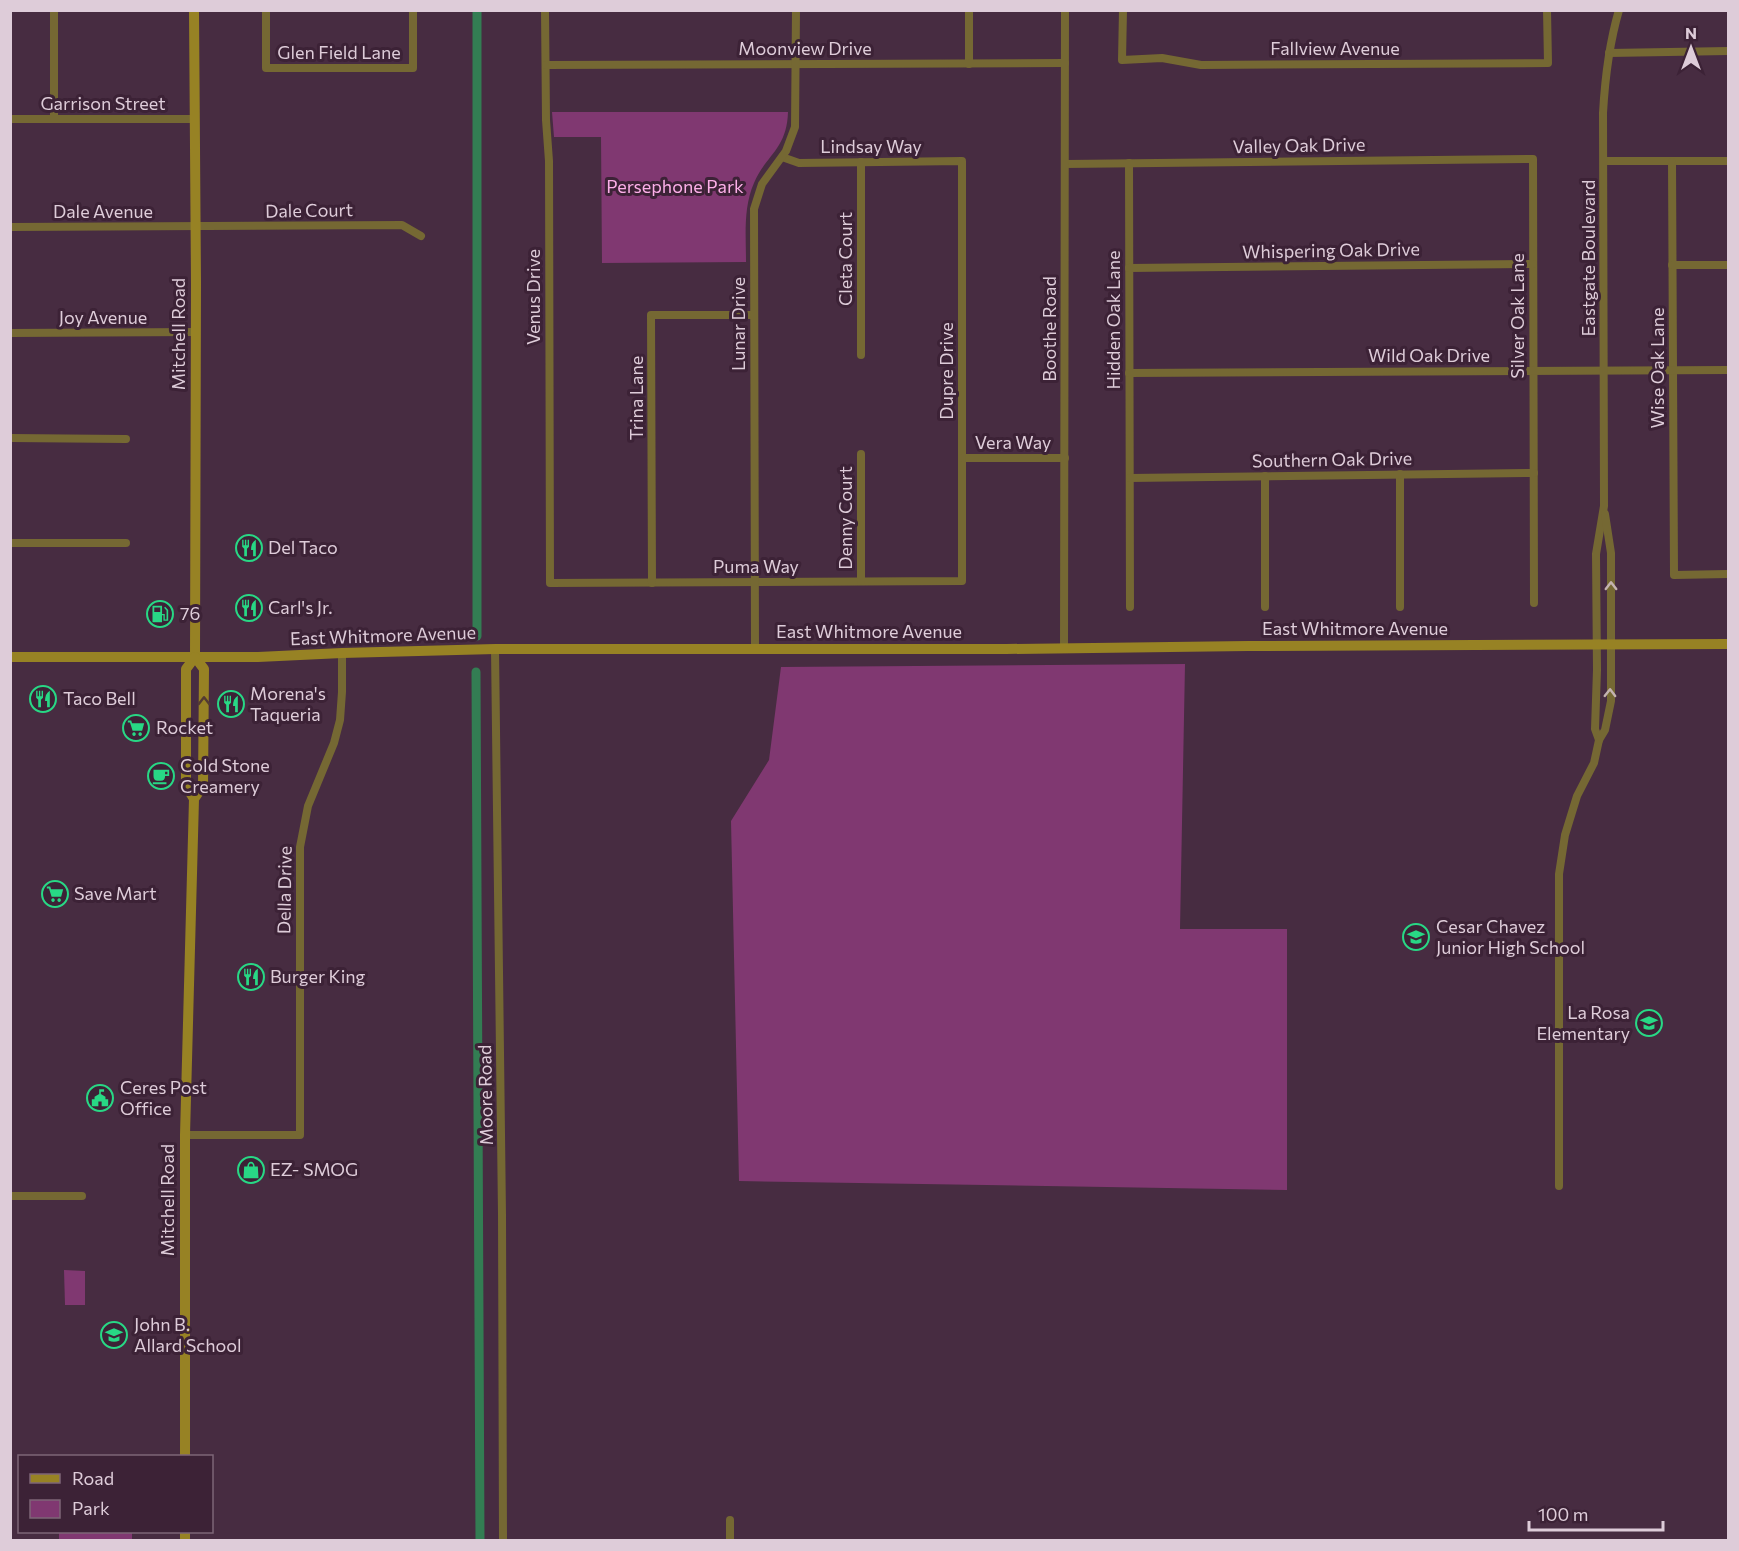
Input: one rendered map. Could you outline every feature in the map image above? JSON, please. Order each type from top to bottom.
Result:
[{"type":"main road","name":"Mitchell Road","points":[[185,1455],[185,1135],[194,799],[186,786],[186,669],[195,657],[194,10]]},
{"type":"main road","name":"East Whitmore Avenue","points":[[10,657],[258,657],[495,649],[1728,644]]},
{"type":"main road","name":"Mitchell Road","points":[[194,799],[203,786],[204,681],[204,669],[195,657]]},
{"type":"street","points":[[54,10],[54,119]]},
{"type":"street","name":"Glen Field Lane","points":[[266,10],[266,68],[413,68],[413,10]]},
{"type":"street","name":"Venus Drive","points":[[545,10],[546,120],[549,161],[550,583]]},
{"type":"street","name":"Lunar Drive","points":[[755,648],[755,205],[763,181],[782,157],[792,137],[795,124],[796,10]]},
{"type":"street","points":[[969,10],[969,64]]},
{"type":"street","name":"Boothe Road","points":[[1064,648],[1065,10]]},
{"type":"street","name":"Fallview Avenue","points":[[1123,10],[1122,60],[1162,58],[1201,65],[1548,63],[1547,10]]},
{"type":"street","name":"Eastgate Boulevard","points":[[1559,1186],[1559,873],[1565,835],[1577,795],[1594,763],[1599,740],[1605,730],[1611,701],[1611,554],[1604,506],[1604,99],[1609,53],[1619,10]]},
{"type":"street","points":[[1609,53],[1728,51]]},
{"type":"street","name":"Moonview Drive","points":[[546,65],[1065,63]]},
{"type":"street","name":"Garrison Street","points":[[10,119],[195,119]]},
{"type":"street","name":"Lindsay Way","points":[[782,157],[797,163],[962,161]]},
{"type":"street","name":"Valley Oak Drive","points":[[1065,164],[1533,159]]},
{"type":"street","name":"Silver Oak Lane","points":[[1533,159],[1534,603]]},
{"type":"street","name":"Dupre Drive","points":[[962,161],[962,581]]},
{"type":"street","points":[[1604,161],[1728,161]]},
{"type":"street","name":"Cleta Court","points":[[861,162],[861,355]]},
{"type":"street","name":"Wise Oak Lane","points":[[1672,162],[1674,575],[1728,574]]},
{"type":"street","name":"Hidden Oak Lane","points":[[1129,163],[1130,607]]},
{"type":"street","name":"Dale Court","points":[[195,226],[402,225],[421,236]]},
{"type":"street","name":"Dale Avenue","points":[[10,227],[195,226]]},
{"type":"street","name":"Whispering Oak Drive","points":[[1129,268],[1533,264]]},
{"type":"street","points":[[1672,265],[1728,265]]},
{"type":"street","name":"Trina Lane","points":[[652,583],[651,315],[754,315]]},
{"type":"street","name":"Joy Avenue","points":[[10,333],[196,332]]},
{"type":"street","name":"Wild Oak Drive","points":[[1130,373],[1728,370]]},
{"type":"street","points":[[10,438],[126,439]]},
{"type":"street","name":"Denny Court","points":[[861,454],[861,581]]},
{"type":"street","name":"Vera Way","points":[[962,458],[1065,458]]},
{"type":"street","name":"Southern Oak Drive","points":[[1130,478],[1534,473]]},
{"type":"street","points":[[1400,474],[1400,607]]},
{"type":"street","points":[[1265,476],[1265,607]]},
{"type":"street","name":"Eastgate Boulevard","points":[[1599,740],[1595,729],[1597,698],[1596,554],[1604,506]]},
{"type":"street","points":[[10,543],[126,543]]},
{"type":"street","name":"Puma Way","points":[[550,583],[962,581]]},
{"type":"street","name":"Moore Road","points":[[495,649],[502,1214],[503,1540]]},
{"type":"street","name":"Della Drive","points":[[185,1135],[300,1135],[300,847],[308,806],[334,742],[340,720],[342,653]]},
{"type":"street","points":[[10,1196],[82,1196]]},
{"type":"street","points":[[730,1520],[730,1540]]},
{"type":"green space","name":"Persephone Park","points":[[552,112],[788,112],[784,135],[759,173],[750,193],[746,222],[746,262],[602,263],[601,137],[554,137]]},
{"type":"green space","points":[[1185,664],[1180,929],[1287,929],[1287,1190],[739,1181],[731,821],[769,760],[781,667]]},
{"type":"green space","points":[[64,1270],[85,1271],[85,1305],[65,1305]]},
{"type":"green space","points":[[59,1533],[132,1533],[132,1540],[59,1540]]},
{"type":"waterway","points":[[477,10],[477,636]]},
{"type":"waterway","points":[[476,672],[480,1540]]},
{"type":"place","name":"Del Taco","points":[[249,548]]},
{"type":"place","name":"Carl's Jr.","points":[[249,608]]},
{"type":"place","name":"76","points":[[160,614]]},
{"type":"place","name":"Taco Bell","points":[[43,699]]},
{"type":"place","name":"Morena's Taqueria","points":[[231,704]]},
{"type":"place","name":"Rocket","points":[[136,728]]},
{"type":"place","name":"Cold Stone Creamery","points":[[161,776]]},
{"type":"place","name":"Save Mart","points":[[55,894]]},
{"type":"place","name":"Cesar Chavez Junior High School","points":[[1416,937]]},
{"type":"place","name":"Burger King","points":[[251,977]]},
{"type":"place","name":"La Rosa Elementary","points":[[1649,1023]]},
{"type":"place","name":"Ceres Post Office","points":[[100,1098]]},
{"type":"place","name":"EZ- SMOG","points":[[251,1170]]},
{"type":"place","name":"John B. Allard School","points":[[114,1335]]}]
